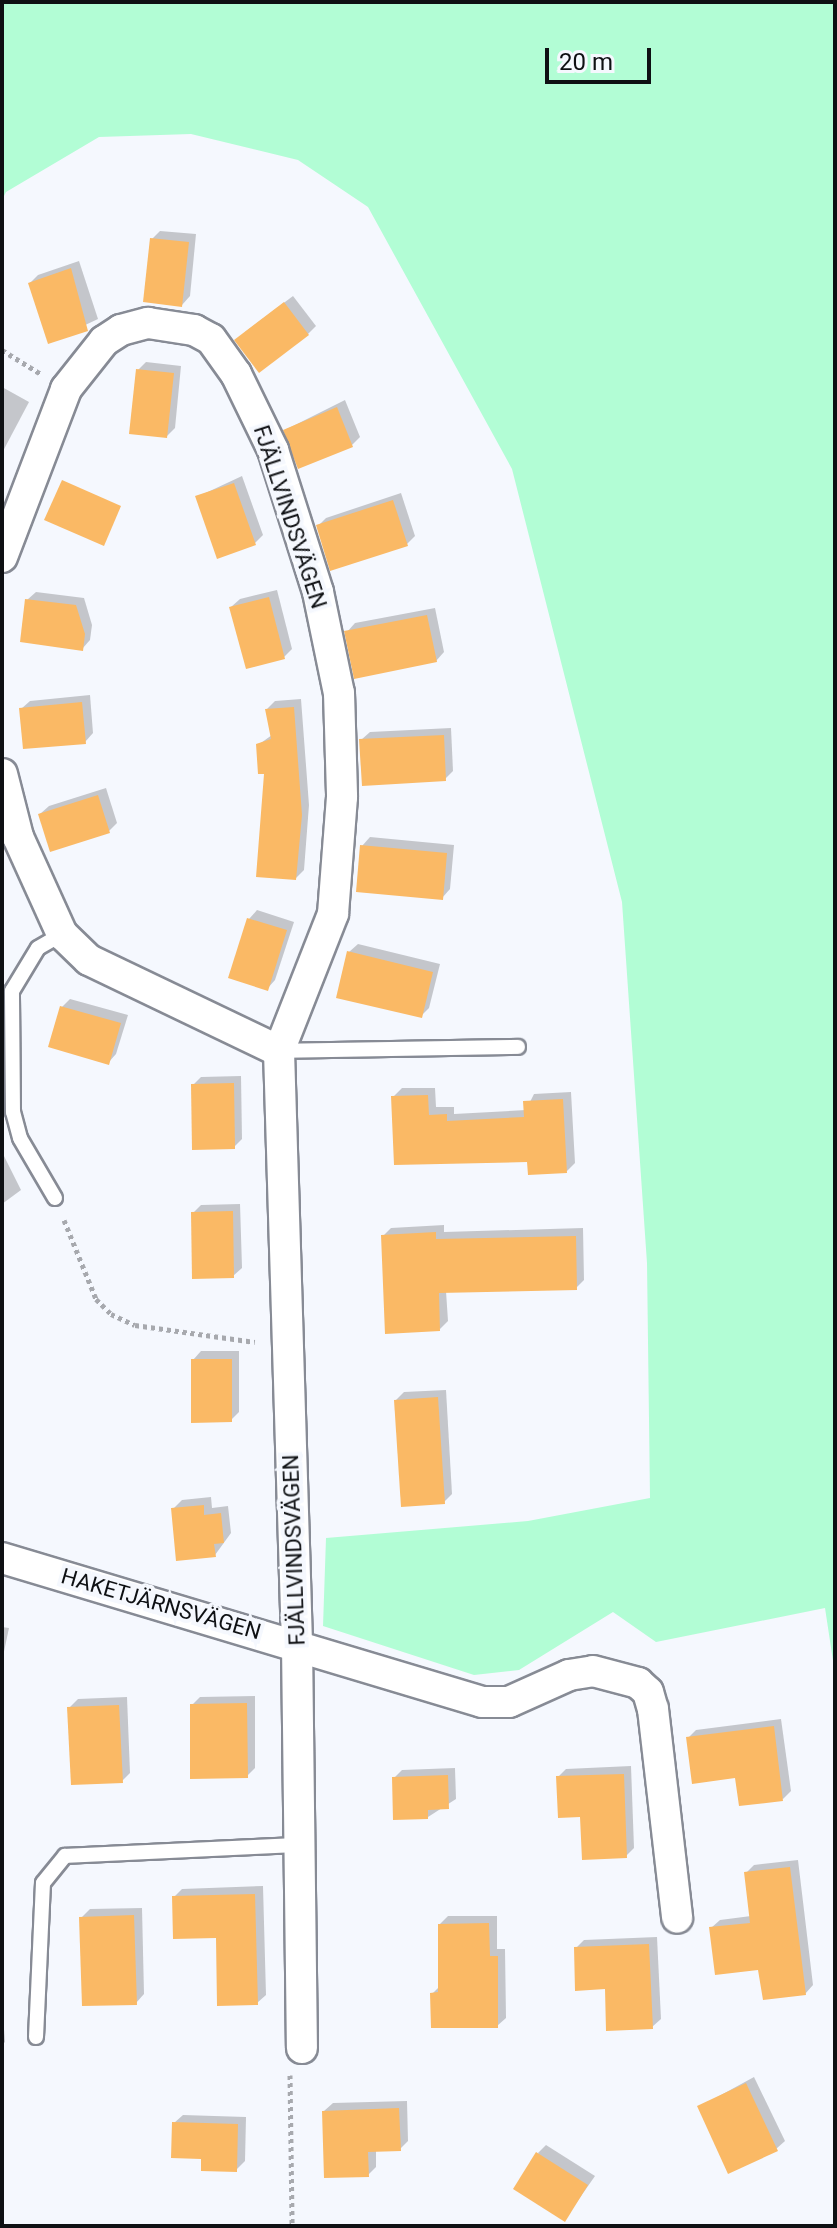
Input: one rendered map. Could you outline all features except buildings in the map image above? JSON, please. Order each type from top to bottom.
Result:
[{"type":"street","name":"FJÄLLVINDSVÄGEN","points":[[2,557],[66,389],[104,341],[121,330],[175,324],[211,339],[236,374],[273,450],[318,592],[339,693],[342,797],[333,914],[279,1051],[297,1644],[302,2048]]},
{"type":"street","points":[[2,774],[18,837],[62,934],[89,960],[279,1051]]},
{"type":"street","name":"HAKETJÄRNSVÄGEN","points":[[2,1558],[482,1702],[509,1702],[569,1675],[593,1671],[638,1683],[653,1709],[677,1918]]},
{"type":"lane","points":[[55,1198],[20,1138],[13,1112],[12,991],[38,948],[62,934]]},
{"type":"lane","points":[[279,1051],[518,1047]]},
{"type":"lane","points":[[36,2037],[43,1883],[65,1856],[85,1851],[300,1845]]},
{"type":"path","points":[[2,350],[66,389]]},
{"type":"path","points":[[55,1198],[83,1272],[111,1314],[135,1325],[288,1346]]},
{"type":"path","points":[[292,2226],[289,2078],[302,2048]]},
{"type":"green space","points":[[2,2],[835,2],[835,1674],[825,1608],[656,1642],[613,1612],[519,1670],[474,1675],[323,1626],[326,1538],[528,1521],[650,1498],[647,1263],[622,902],[512,469],[368,207],[298,160],[191,134],[99,137],[6,192],[2,200]]}]
